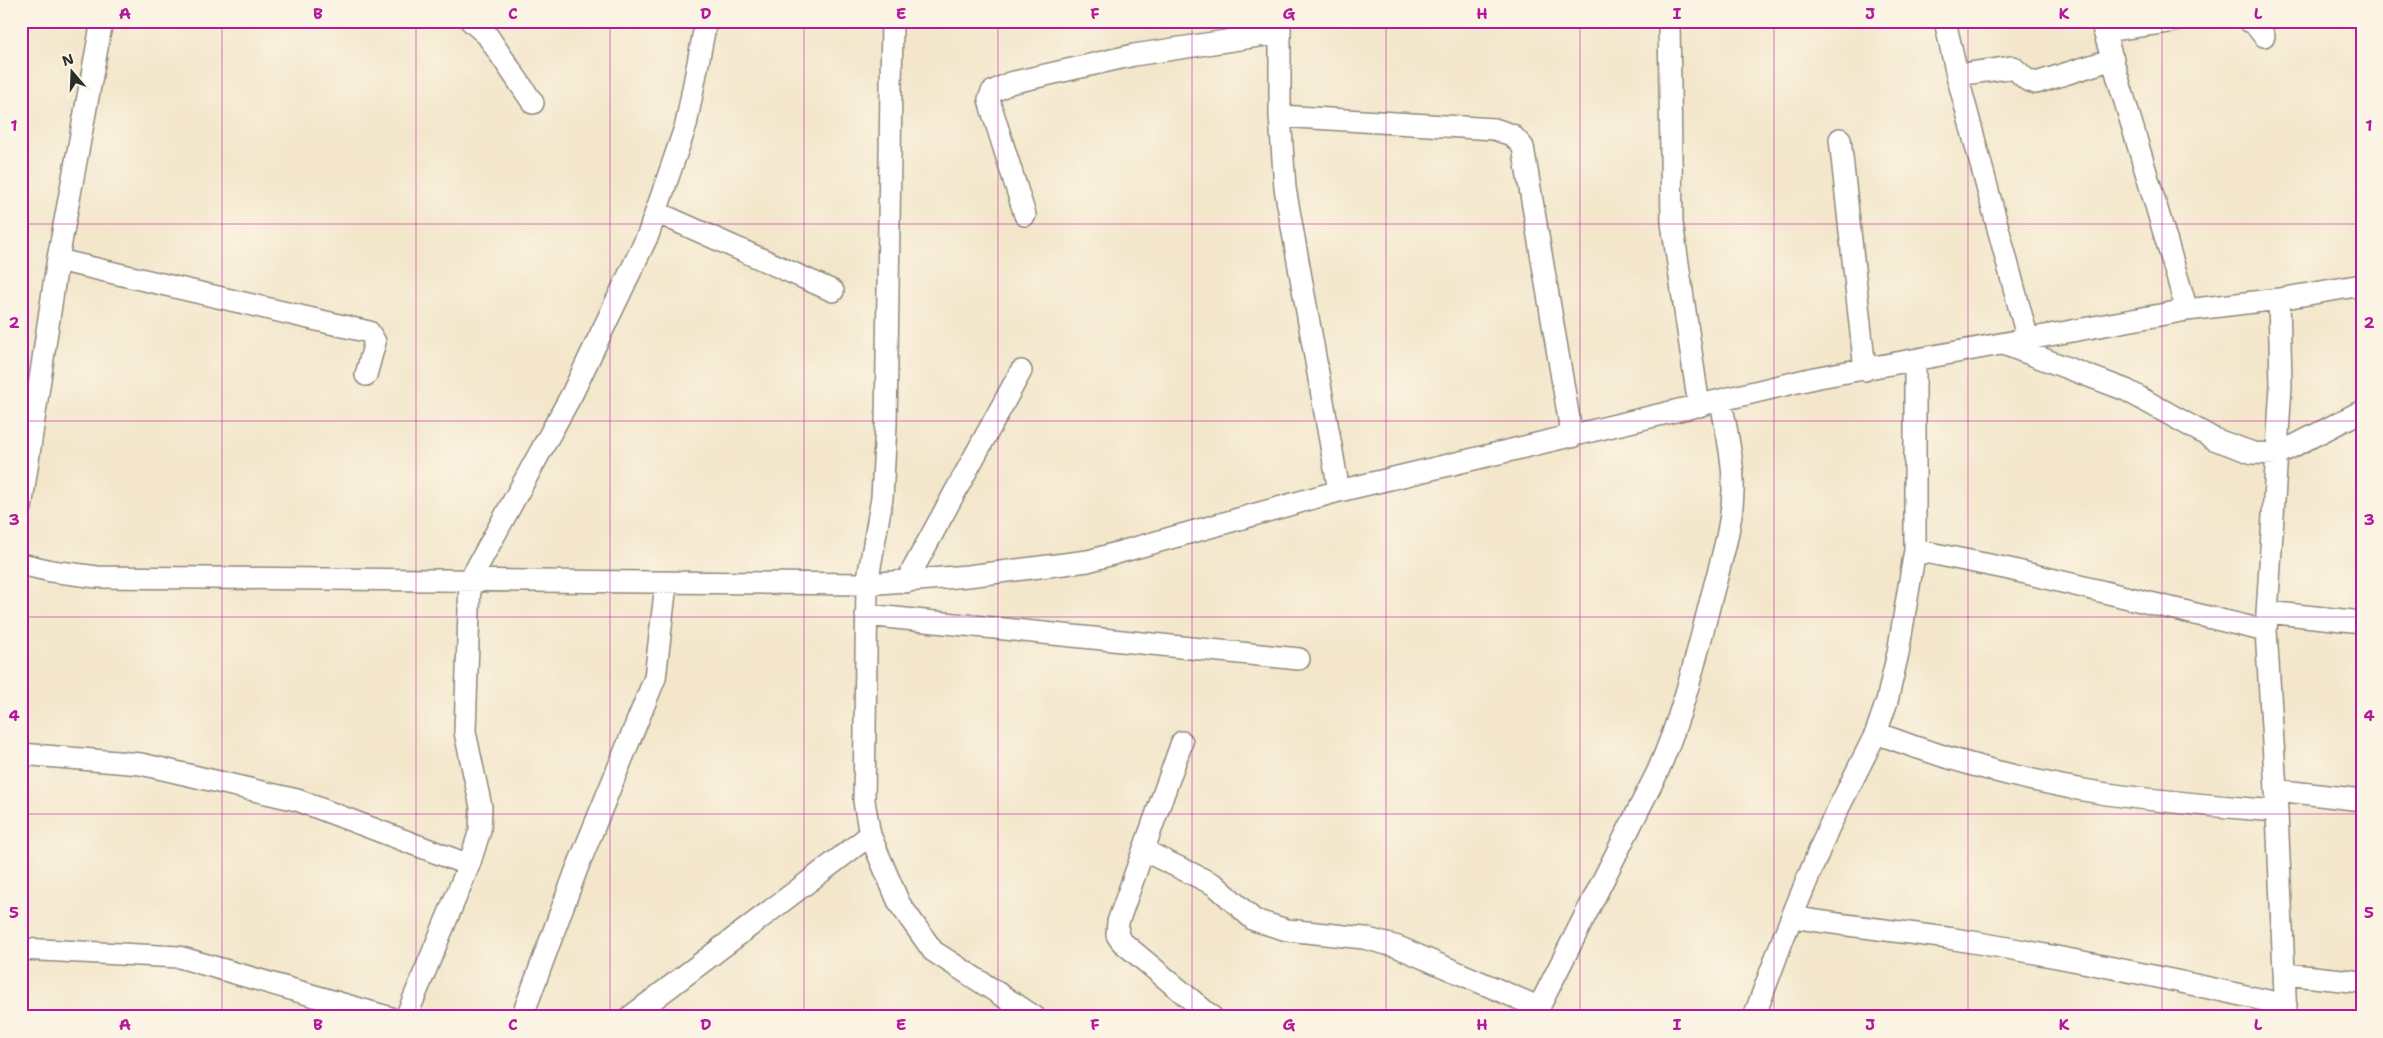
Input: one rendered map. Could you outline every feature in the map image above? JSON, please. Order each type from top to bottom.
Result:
[{"type":"street","points":[[21,508],[58,260],[102,21]]},
{"type":"street","points":[[471,21],[489,28],[533,103]]},
{"type":"street","points":[[406,1017],[469,865],[482,818],[465,732],[470,580],[572,394],[648,235],[686,125],[706,21]]},
{"type":"street","points":[[892,21],[886,425],[882,498],[867,584],[864,801],[870,834],[899,903],[933,951],[1035,1017]]},
{"type":"street","points":[[1669,21],[1672,223],[1699,406]]},
{"type":"street","points":[[1945,21],[1957,76],[2028,340]]},
{"type":"street","points":[[2175,21],[2103,26],[2187,310]]},
{"type":"street","points":[[2249,21],[2254,23],[2264,36]]},
{"type":"street","points":[[1025,215],[992,110],[990,99],[992,92],[1010,83],[1134,55],[1279,27],[1280,116],[1285,188],[1338,492]]},
{"type":"street","points":[[1957,76],[2013,67],[2027,80],[2036,83],[2113,59]]},
{"type":"street","points":[[1280,116],[1494,129],[1512,135],[1523,146],[1572,437]]},
{"type":"street","points":[[1840,139],[1865,370]]},
{"type":"street","points":[[656,212],[833,291]]},
{"type":"street","points":[[58,260],[369,332],[375,342],[366,375]]},
{"type":"street","points":[[21,564],[51,571],[97,577],[470,580],[666,584],[867,584],[906,582],[1088,561],[1338,492],[1814,378],[1915,362],[2187,310],[2279,299],[2362,285]]},
{"type":"street","points":[[1792,918],[1953,939],[2133,970],[2286,1011],[2266,622],[2278,454],[2282,356],[2279,299]]},
{"type":"street","points":[[2004,344],[2136,395],[2214,439],[2253,453],[2278,454],[2362,411]]},
{"type":"street","points":[[1754,1017],[1828,829],[1876,733],[1887,701],[1898,653],[1915,550],[1915,362]]},
{"type":"street","points":[[906,582],[1021,370]]},
{"type":"street","points":[[1145,851],[1215,885],[1254,920],[1287,930],[1364,938],[1398,947],[1536,1012],[1672,740],[1687,690],[1728,531],[1733,490],[1731,456],[1721,401]]},
{"type":"street","points":[[1915,550],[2266,622],[2362,622]]},
{"type":"street","points":[[522,1017],[576,870],[655,678],[666,584]]},
{"type":"street","points":[[866,616],[1299,658]]},
{"type":"street","points":[[1876,733],[1930,754],[2031,779],[2107,794],[2276,812]]},
{"type":"street","points":[[1182,742],[1145,851],[1118,922],[1118,935],[1122,942],[1212,1017]]},
{"type":"street","points":[[21,754],[141,764],[297,800],[469,865]]},
{"type":"street","points":[[2276,790],[2362,800]]},
{"type":"street","points":[[630,1017],[870,834]]},
{"type":"street","points":[[21,949],[180,957],[388,1017]]},
{"type":"street","points":[[2284,974],[2362,982]]}]
